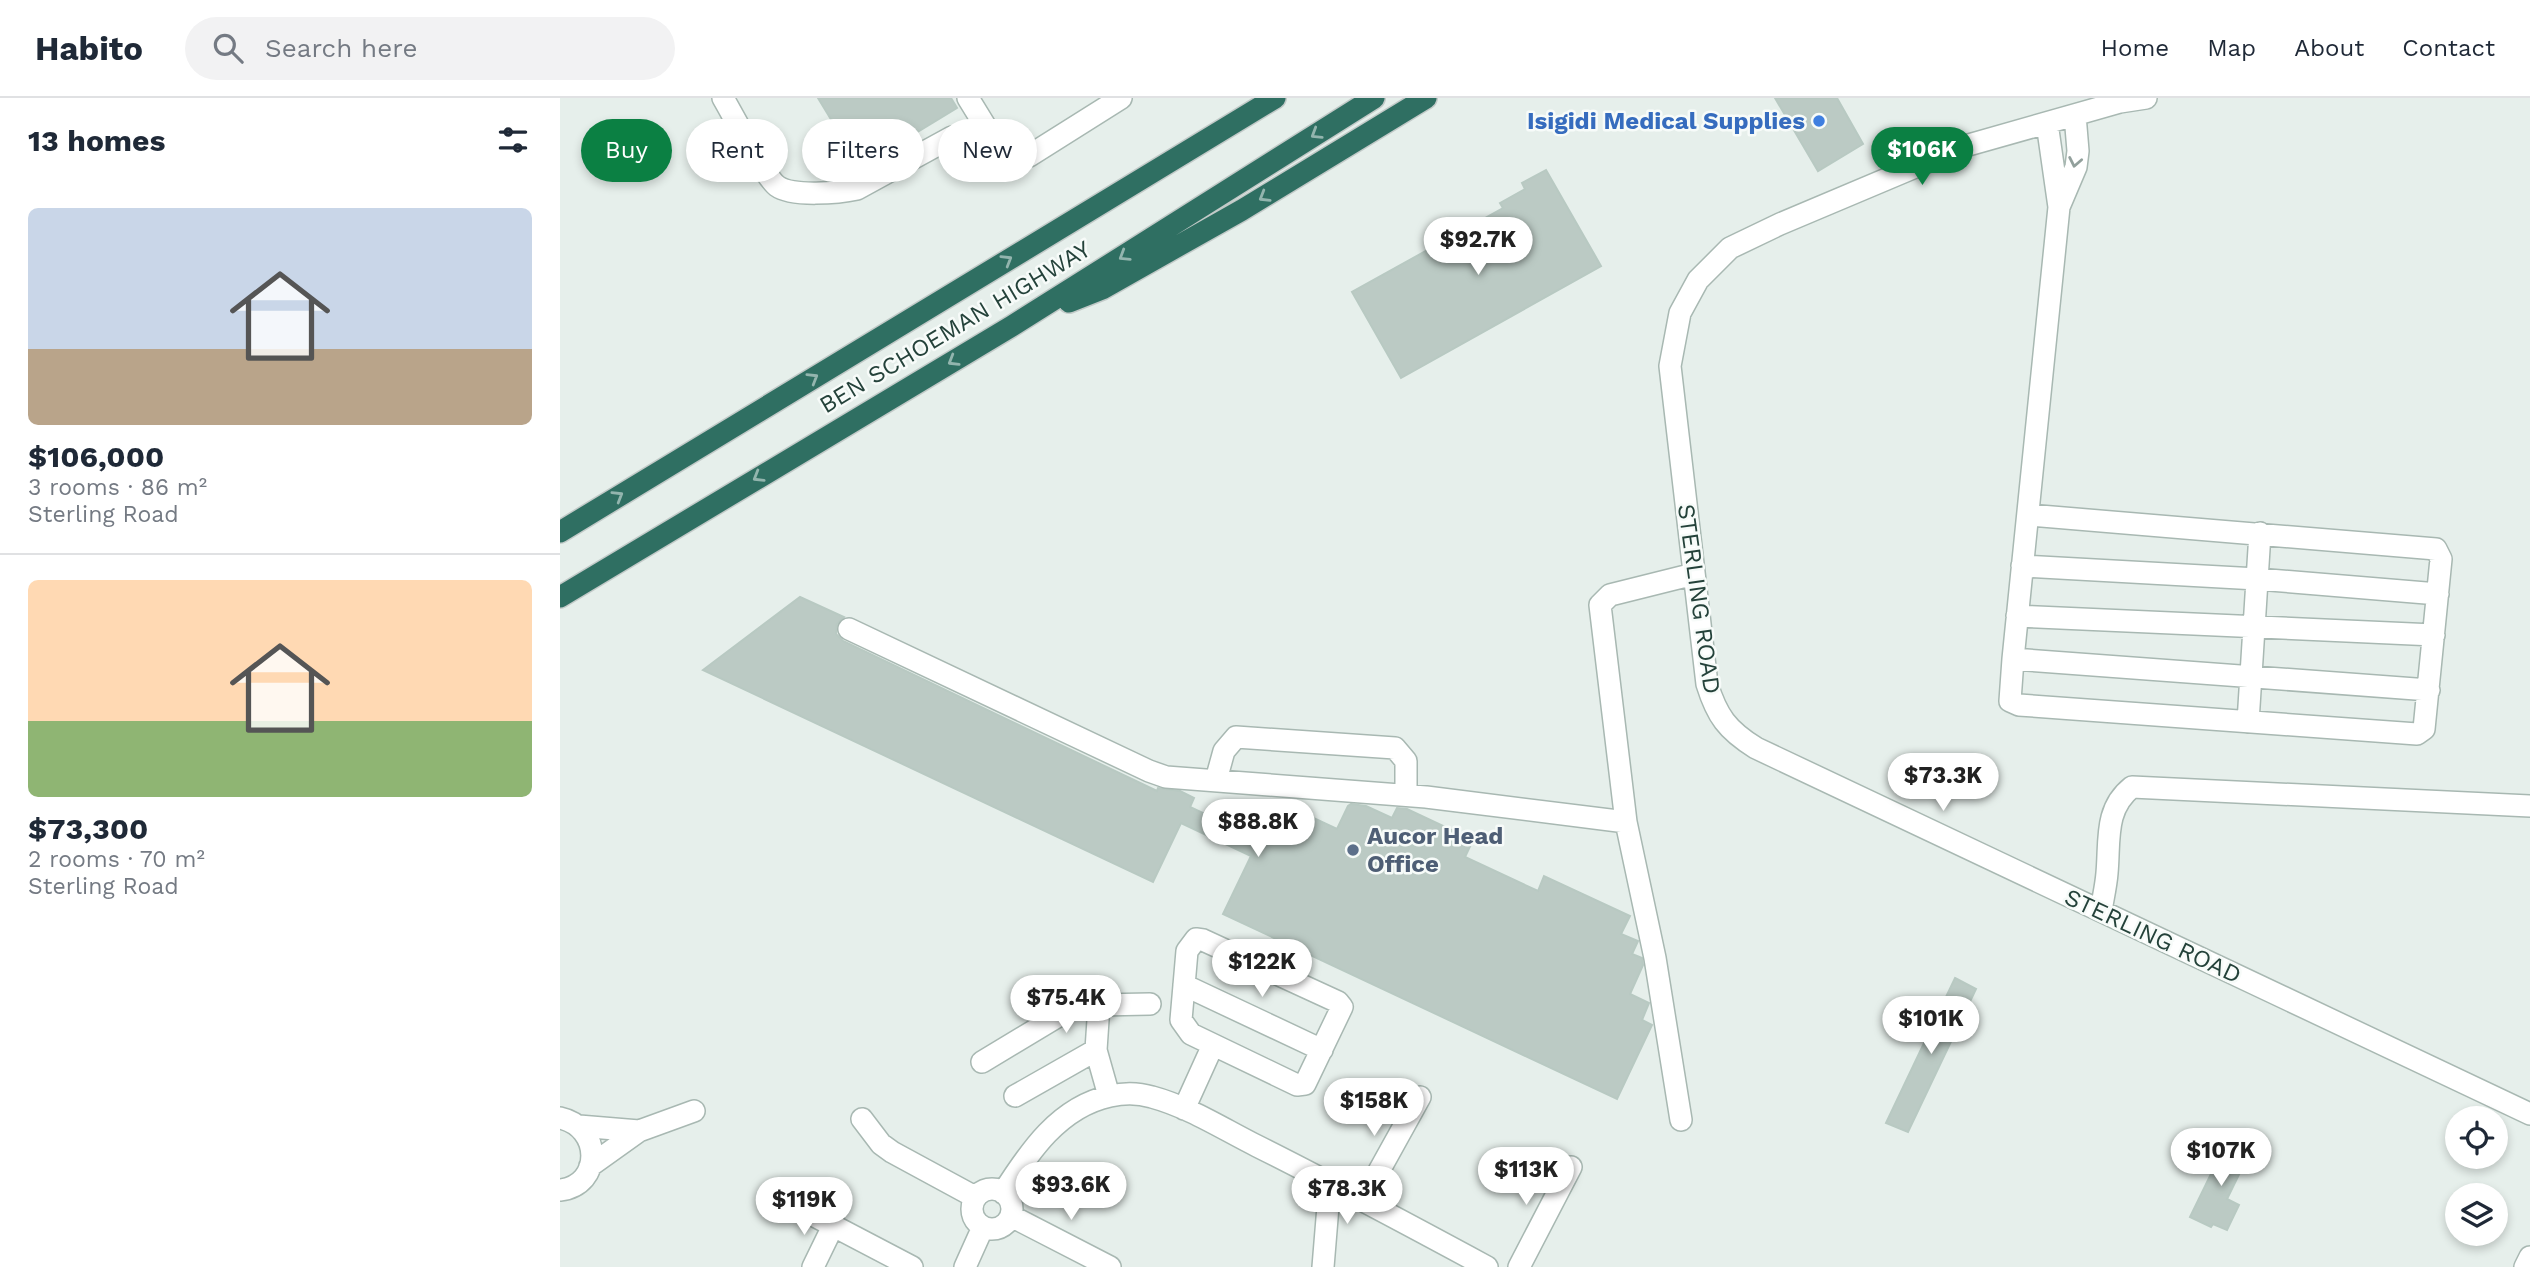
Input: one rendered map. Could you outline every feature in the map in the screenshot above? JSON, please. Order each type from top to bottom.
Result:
[{"type":"highway","name":"BEN SCHOEMAN HIGHWAY","points":[[560,532],[1275,98]]},
{"type":"highway","name":"BEN SCHOEMAN HIGHWAY","points":[[560,597],[1012,326],[1374,98]]},
{"type":"highway","points":[[1012,326],[1102,289],[1242,210],[1426,98]]},
{"type":"street","points":[[723,98],[773,182],[787,190],[840,193],[857,189],[938,146]]},
{"type":"street","points":[[968,98],[1003,155],[1014,159],[1029,156],[1121,98]]},
{"type":"street","name":"STERLING ROAD","points":[[2146,98],[2083,108],[2047,123],[1965,146],[1780,224],[1730,248],[1698,280],[1680,313],[1670,366],[1707,684],[1715,708],[1724,723],[1738,737],[1756,748],[2530,1114]]},
{"type":"street","points":[[2059,207],[2076,167],[2083,108]]},
{"type":"street","points":[[2028,515],[2436,549],[2441,559],[2424,729],[2417,734],[2019,705],[2009,698],[2059,207],[2047,123]]},
{"type":"street","points":[[2248,722],[2260,533]]},
{"type":"street","points":[[2022,566],[2257,579],[2438,594]]},
{"type":"street","points":[[1681,1120],[1655,958],[1626,822],[1600,605],[1610,595],[1694,574]]},
{"type":"street","points":[[2017,616],[2434,635]]},
{"type":"street","points":[[849,628],[1166,777],[1406,795],[1626,822]]},
{"type":"street","points":[[2013,659],[2429,690]]},
{"type":"street","points":[[1216,780],[1224,751],[1236,737],[1329,742],[1395,748],[1406,761],[1406,795]]},
{"type":"street","points":[[2101,911],[2107,875],[2110,818],[2122,794],[2132,787],[2530,806]]},
{"type":"street","points":[[1196,939],[1338,1002],[1342,1007],[1302,1086],[1191,1034],[1181,1020],[1184,985],[1187,951],[1196,939]]},
{"type":"street","points":[[1184,985],[1322,1050]]},
{"type":"street","points":[[982,1062],[1094,994],[1098,996],[1099,1005],[1096,1050],[1109,1096]]},
{"type":"street","points":[[1099,1005],[1150,1004]]},
{"type":"street","points":[[1184,1109],[1213,1045]]},
{"type":"street","points":[[1014,1096],[1096,1050]]},
{"type":"street","points":[[1003,1193],[1040,1140],[1086,1104],[1129,1093],[1149,1096],[1184,1109],[1330,1182],[1487,1267]]},
{"type":"street","points":[[1363,1200],[1420,1097]]},
{"type":"street","points":[[560,1190],[579,1182],[590,1166],[639,1130],[694,1111]]},
{"type":"street","points":[[566,1118],[639,1130]]},
{"type":"street","points":[[566,1118],[586,1133],[592,1145],[590,1166]]},
{"type":"street","points":[[862,1119],[881,1144],[891,1152],[975,1197]]},
{"type":"street","points":[[1519,1267],[1571,1167]]},
{"type":"street","points":[[1323,1267],[1330,1182]]},
{"type":"street","points":[[988,1189],[1003,1193],[1009,1199],[1011,1216],[996,1229],[983,1227],[976,1222],[972,1214],[975,1197],[988,1189]]},
{"type":"street","points":[[786,1201],[912,1267]]},
{"type":"street","points":[[1011,1216],[1110,1267]]},
{"type":"street","points":[[813,1267],[833,1226]]},
{"type":"street","points":[[965,1267],[983,1227]]},
{"type":"street","points":[[2525,1267],[2530,1256]]},
{"type":"building","points":[[818,98],[951,98],[957,108],[924,128],[924,119],[831,119]]},
{"type":"building","name":"Isigidi Medical Supplies","points":[[1775,98],[1837,98],[1863,144],[1818,171]]},
{"type":"building","points":[[1546,170],[1601,266],[1401,378],[1352,292],[1503,208],[1500,203],[1525,189],[1522,183]]},
{"type":"building","name":"Aucor Head Office","points":[[800,597],[844,617],[837,624],[836,634],[843,641],[1157,791],[1158,788],[1180,791],[1194,798],[1190,807],[1258,839],[1269,815],[1281,821],[1288,806],[1337,829],[1351,804],[1366,806],[1392,818],[1397,808],[1407,809],[1473,840],[1465,857],[1538,891],[1544,876],[1630,916],[1621,934],[1638,941],[1632,954],[1642,958],[1643,965],[1630,994],[1649,1003],[1642,1020],[1652,1025],[1617,1099],[1223,914],[1251,856],[1181,823],[1153,882],[703,670]]},
{"type":"building","points":[[1955,978],[1976,989],[1908,1132],[1886,1123]]},
{"type":"building","points":[[2228,1139],[2251,1150],[2227,1199],[2239,1205],[2227,1230],[2213,1224],[2211,1227],[2190,1217]]},
{"type":"place","name":"Isigidi Medical Supplies","points":[[1819,121]]},
{"type":"place","name":"Aucor Head Office","points":[[1353,850]]}]
